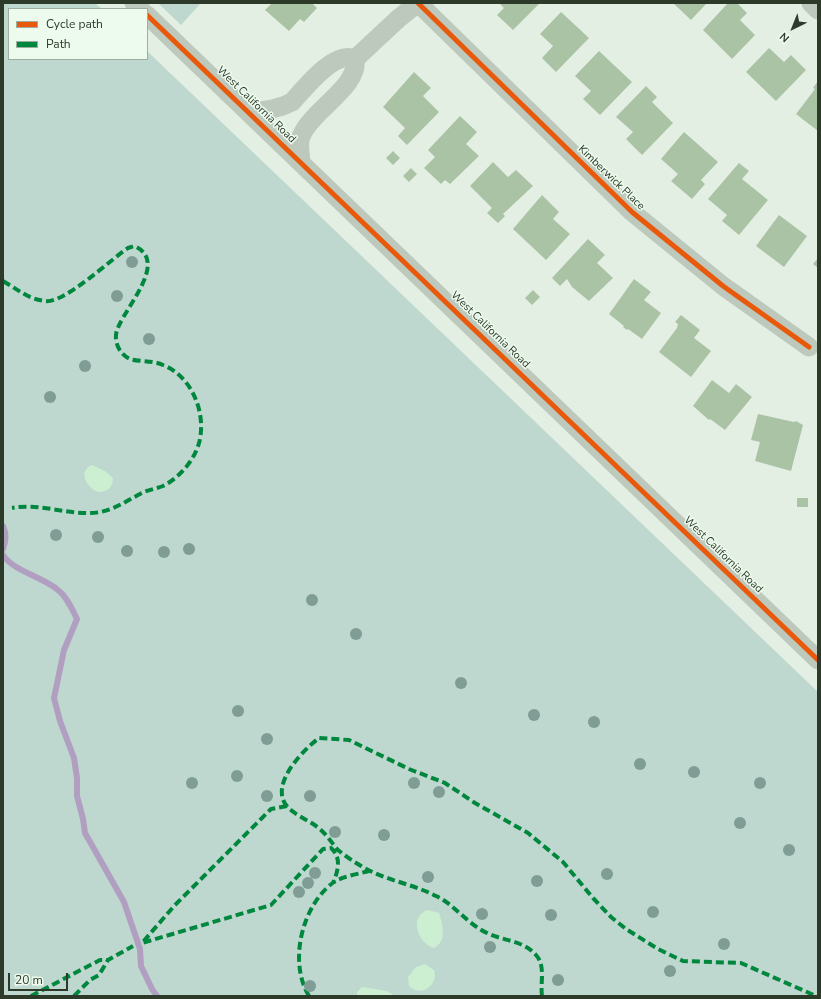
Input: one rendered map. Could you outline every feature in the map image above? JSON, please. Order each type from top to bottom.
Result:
[{"type":"street","points":[[301,161],[299,148],[301,138],[322,108],[351,79],[355,69],[355,59],[399,18],[418,3]]},
{"type":"street","name":"Kimberwick Place","points":[[418,3],[632,212],[723,286],[809,347]]},
{"type":"street","points":[[811,3],[818,10]]},
{"type":"street","name":"West California Road","points":[[148,16],[249,111],[818,660]]},
{"type":"street","points":[[249,111],[260,111],[285,106],[292,102],[327,66],[341,58],[347,57],[355,59]]},
{"type":"shaded area","points":[[3,3],[95,3],[101,8],[8,8],[8,60],[148,60],[148,52],[818,692],[818,996],[3,996]]},
{"type":"shaded area","points":[[158,3],[201,3],[181,25]]},
{"type":"sand","points":[[92,465],[105,471],[113,478],[109,489],[98,492],[87,483],[84,475],[85,471]]},
{"type":"sand","points":[[428,910],[439,913],[443,927],[441,942],[434,948],[428,945],[420,936],[417,924],[418,918],[422,913]]},
{"type":"sand","points":[[425,964],[434,970],[434,981],[428,988],[419,991],[409,986],[408,977],[416,967]]},
{"type":"sand","points":[[362,987],[387,991],[395,996],[357,996],[357,992]]},
{"type":"building","points":[[272,3],[312,3],[317,8],[304,22],[300,19],[289,31],[265,10]]},
{"type":"building","points":[[499,3],[540,3],[513,30],[497,15],[504,8]]},
{"type":"building","points":[[673,3],[707,3],[691,20]]},
{"type":"building","points":[[728,3],[737,3],[747,13],[740,20],[755,35],[732,59],[703,30]]},
{"type":"building","points":[[561,12],[589,38],[556,72],[542,58],[553,46],[540,34]]},
{"type":"building","points":[[769,48],[784,62],[791,55],[806,70],[776,101],[746,72]]},
{"type":"building","points":[[599,51],[632,82],[600,115],[583,99],[591,91],[575,76]]},
{"type":"building","points":[[414,72],[431,88],[423,96],[439,112],[407,145],[398,136],[405,128],[383,107]]},
{"type":"building","points":[[818,81],[818,131],[796,114],[815,89],[813,88]]},
{"type":"building","points":[[646,86],[657,97],[652,102],[673,123],[642,155],[626,139],[633,132],[616,117]]},
{"type":"building","points":[[460,116],[477,132],[466,144],[479,156],[450,184],[445,180],[441,184],[424,168],[435,157],[428,150]]},
{"type":"building","points":[[684,132],[718,162],[701,180],[705,184],[692,199],[671,181],[678,174],[661,159]]},
{"type":"building","points":[[393,151],[400,158],[393,165],[386,158]]},
{"type":"building","points":[[493,162],[508,177],[516,170],[533,186],[503,214],[505,216],[498,223],[487,213],[492,208],[470,186]]},
{"type":"building","points":[[739,163],[749,171],[742,179],[768,200],[739,235],[722,221],[727,215],[708,199]]},
{"type":"building","points":[[411,168],[417,174],[409,182],[403,176]]},
{"type":"building","points":[[542,195],[559,212],[553,219],[570,234],[546,260],[513,229]]},
{"type":"building","points":[[779,215],[807,236],[784,267],[756,246]]},
{"type":"building","points":[[588,239],[605,255],[597,263],[613,278],[589,301],[572,287],[567,279],[560,286],[552,278]]},
{"type":"building","points":[[818,258],[818,268],[813,264]]},
{"type":"building","points":[[634,279],[651,292],[644,300],[661,313],[642,339],[623,327],[624,326],[609,314]]},
{"type":"building","points":[[533,290],[540,297],[532,305],[525,298]]},
{"type":"building","points":[[681,315],[700,330],[694,338],[711,351],[691,377],[659,352],[677,328],[678,324],[675,322]]},
{"type":"building","points":[[712,380],[729,393],[736,384],[752,397],[725,430],[710,419],[709,420],[693,406]]},
{"type":"building","points":[[758,414],[794,422],[796,421],[803,425],[791,471],[755,461],[760,442],[751,440]]},
{"type":"building","points":[[797,498],[808,498],[808,507],[797,507]]},
{"type":"waterway","points":[[3,526],[6,538],[3,549]]},
{"type":"waterway","points":[[3,555],[8,561],[21,570],[52,585],[58,590],[67,600],[77,619],[64,650],[54,698],[60,721],[74,758],[77,778],[77,796],[85,833],[124,902],[140,949],[141,966],[157,996]]},
{"type":"marked path","points":[[3,281],[33,298],[45,301],[53,300],[75,289],[128,248],[134,246],[144,254],[148,264],[146,276],[140,289],[119,326],[116,335],[118,346],[121,352],[130,359],[159,363],[173,370],[182,378],[195,397],[201,420],[199,443],[194,456],[180,474],[163,486],[143,493],[110,509],[97,513],[80,513],[32,507],[12,508]]},
{"type":"marked path","points":[[542,996],[541,964],[539,959],[531,950],[525,946],[493,936],[480,929],[442,899],[417,888],[377,874],[350,859],[338,850],[319,828],[296,814],[286,805],[282,797],[282,787],[285,778],[290,768],[312,743],[319,738],[349,740],[409,769],[445,783],[475,803],[528,833],[563,862],[611,917],[626,929],[658,949],[683,961],[741,963],[816,996]]},
{"type":"marked path","points":[[287,806],[271,809],[175,905],[142,943],[271,905],[323,849],[331,848],[337,856],[338,865],[333,883]]},
{"type":"marked path","points":[[309,996],[303,982],[299,951],[306,919],[323,892],[334,882],[369,871]]},
{"type":"marked path","points":[[74,996],[90,980],[99,975],[108,960],[133,946]]},
{"type":"marked path","points":[[31,996],[100,960],[108,960]]},
{"type":"cycle path","points":[[418,3],[632,212],[723,286],[809,347]]},
{"type":"cycle path","points":[[148,16],[818,660]]}]
